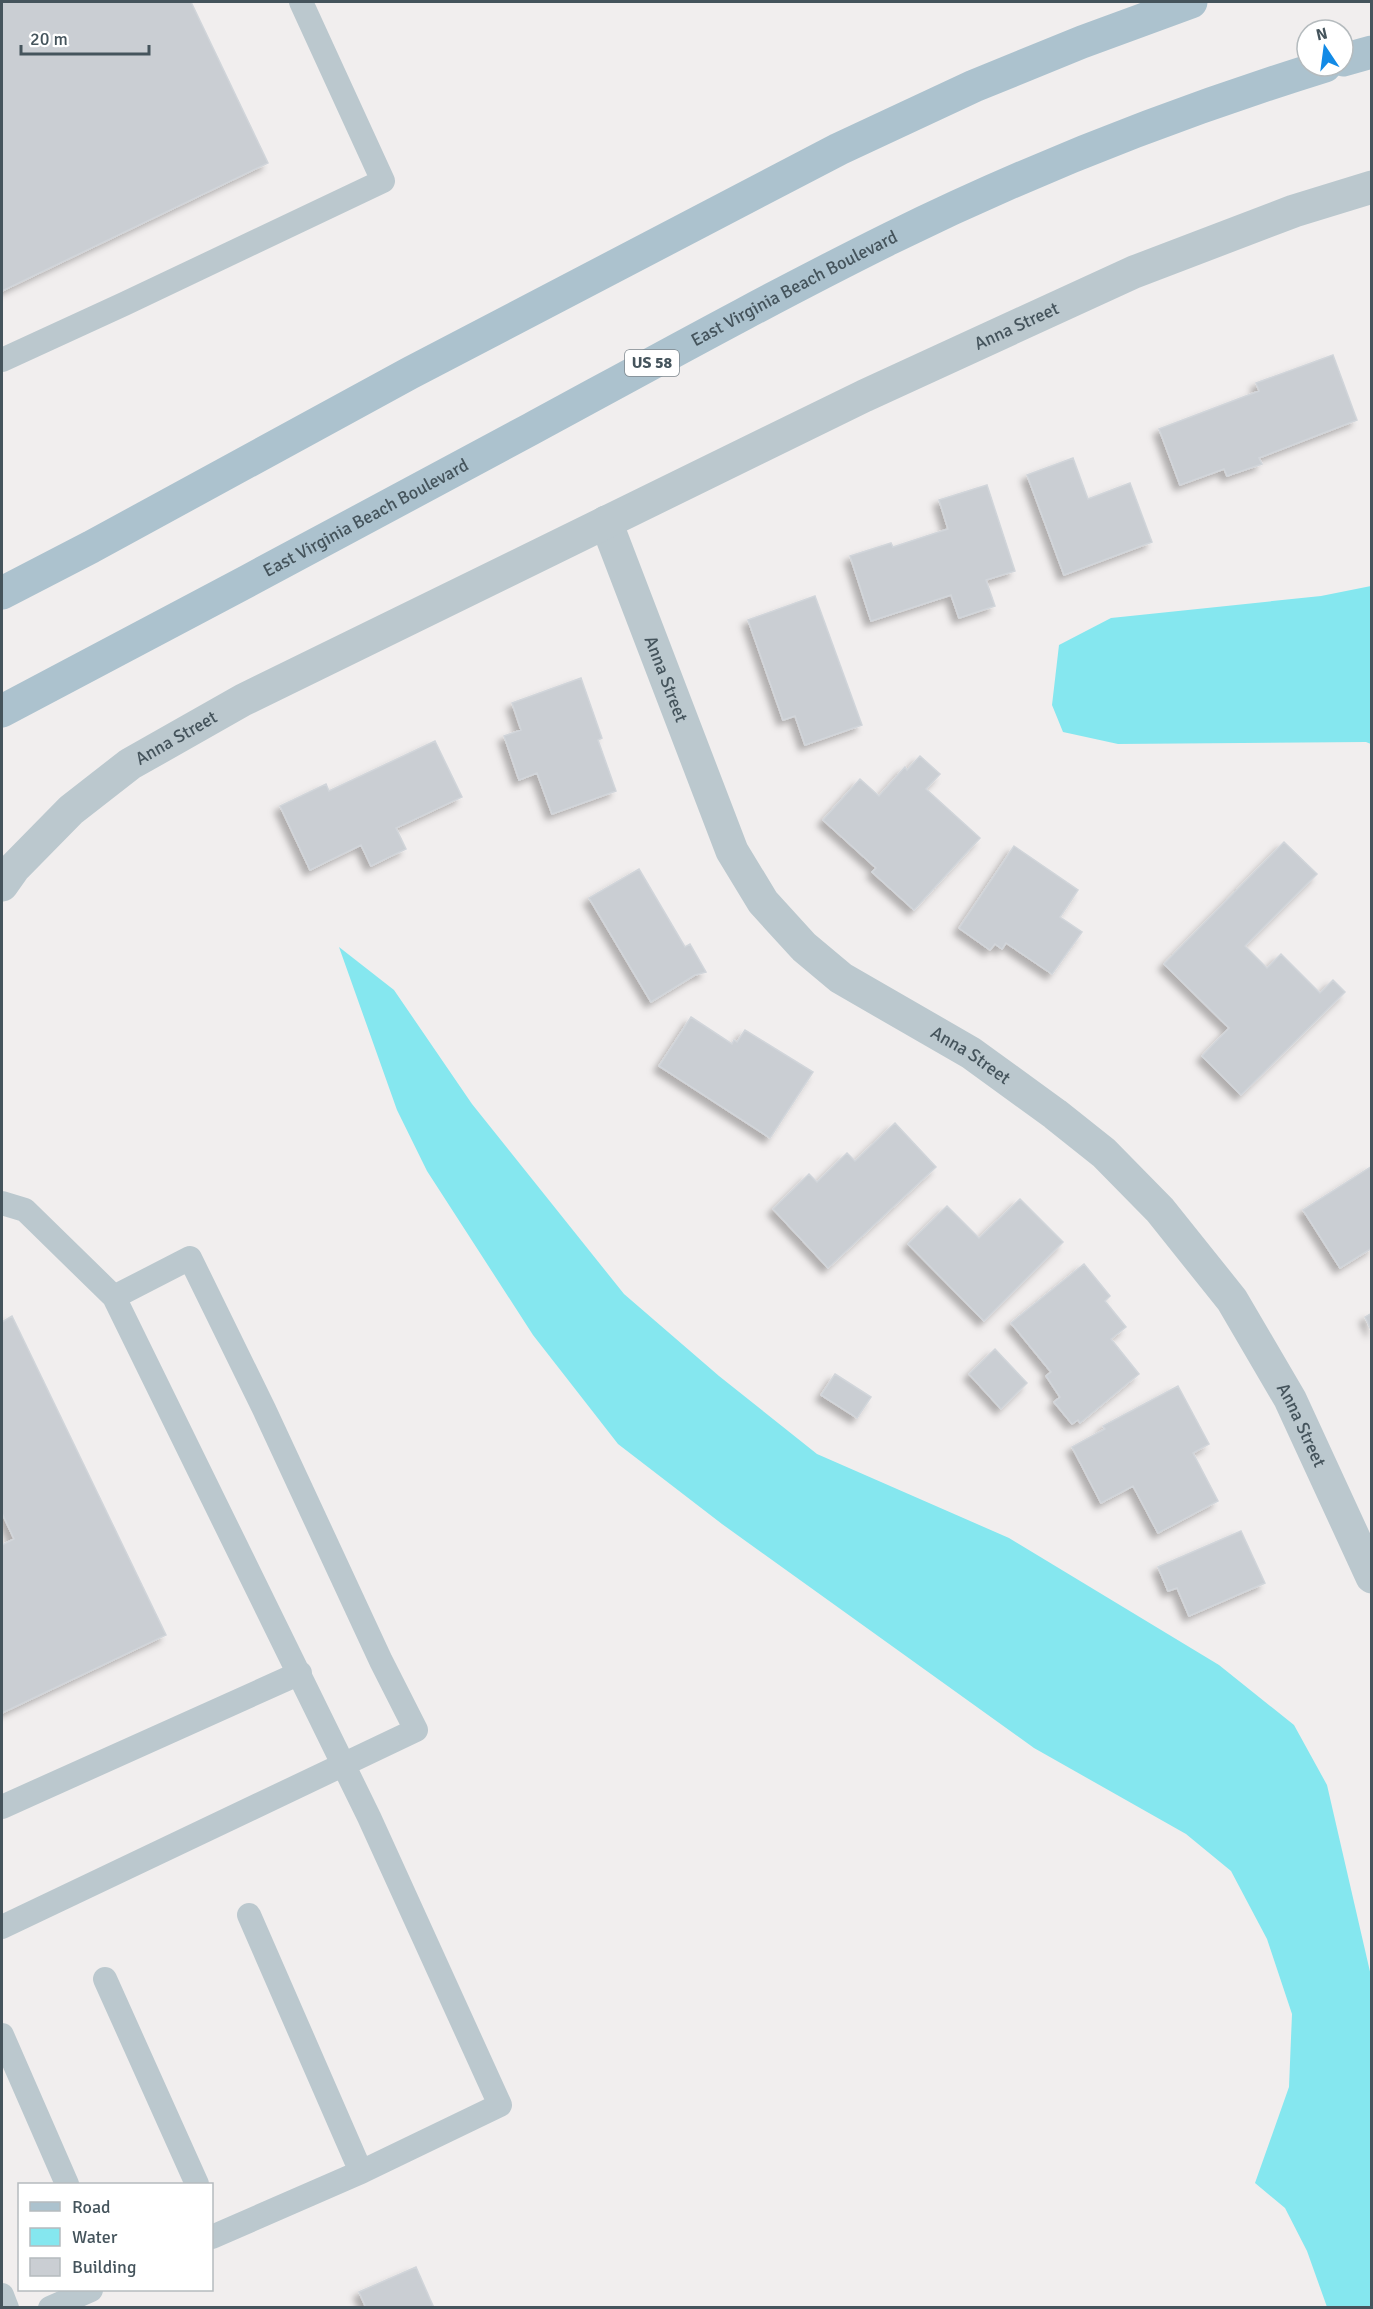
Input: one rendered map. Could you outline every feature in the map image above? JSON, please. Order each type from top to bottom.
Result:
[{"type":"main road","points":[[2,592],[91,547],[410,374],[839,149],[974,86],[1082,42],[1191,2]]},
{"type":"main road","points":[[1355,57],[1371,52]]},
{"type":"main road","name":"East Virginia Beach Boulevard","points":[[2,711],[287,561],[726,323],[892,237],[1033,173],[1122,137],[1295,76]]},
{"type":"street","name":"Anna Street","points":[[2,885],[14,868],[71,810],[130,764],[243,699],[864,396],[1134,272],[1294,211],[1371,187]]},
{"type":"street","name":"Anna Street","points":[[606,522],[732,851],[763,902],[804,948],[841,978],[970,1053],[1046,1107],[1104,1154],[1160,1210],[1232,1300],[1290,1399],[1371,1577]]},
{"type":"lane","points":[[2,360],[383,181],[301,2]]},
{"type":"lane","points":[[2,1203],[25,1210],[114,1297],[300,1673],[374,1828],[500,2105],[361,2172],[214,2229]]},
{"type":"lane","points":[[2,1927],[416,1730],[381,1661],[264,1408],[190,1258],[114,1297]]},
{"type":"lane","points":[[2,1807],[300,1673]]},
{"type":"lane","points":[[249,1915],[361,2172]]},
{"type":"lane","points":[[105,1979],[197,2183]]},
{"type":"lane","points":[[2,2035],[67,2183]]},
{"type":"lane","points":[[50,2307],[86,2291]]},
{"type":"lane","points":[[2,2295],[7,2307]]},
{"type":"water","points":[[1371,586],[1371,744],[1366,742],[1118,744],[1063,732],[1052,705],[1059,645],[1111,618],[1321,596]]},
{"type":"water","points":[[339,947],[394,990],[472,1104],[624,1294],[719,1376],[817,1454],[1009,1538],[1219,1665],[1294,1725],[1327,1785],[1371,1976],[1371,2307],[1327,2307],[1307,2251],[1285,2208],[1255,2183],[1289,2087],[1292,2014],[1267,1939],[1231,1871],[1186,1834],[1034,1748],[722,1524],[618,1444],[533,1335],[427,1171],[397,1110]]},
{"type":"building","points":[[2,2],[191,2],[268,163],[2,291]]},
{"type":"building","points":[[1333,355],[1357,420],[1259,458],[1262,464],[1227,476],[1224,469],[1180,485],[1159,429],[1259,391],[1256,383]]},
{"type":"building","points":[[1073,458],[1088,499],[1130,483],[1152,542],[1064,575],[1027,475]]},
{"type":"building","points":[[987,485],[1015,571],[986,580],[995,606],[959,618],[951,595],[871,621],[850,556],[891,543],[893,547],[948,529],[939,500]]},
{"type":"building","points":[[815,596],[862,725],[805,745],[795,716],[783,720],[748,620]]},
{"type":"building","points":[[581,678],[602,738],[598,740],[616,791],[552,814],[537,773],[519,780],[504,736],[521,730],[512,703]]},
{"type":"building","points":[[435,741],[462,797],[396,828],[406,849],[371,866],[361,845],[310,870],[280,806],[326,784],[329,791]]},
{"type":"building","points":[[920,756],[940,774],[926,789],[980,838],[914,910],[872,872],[876,868],[823,820],[860,779],[879,796],[905,767],[907,770]]},
{"type":"building","points":[[1284,842],[1317,874],[1245,946],[1267,968],[1281,954],[1320,993],[1333,980],[1345,992],[1241,1095],[1202,1056],[1229,1028],[1164,964]]},
{"type":"building","points":[[1014,846],[1078,890],[1060,917],[1082,932],[1052,974],[1006,943],[1002,949],[995,944],[990,950],[959,928]]},
{"type":"building","points":[[639,869],[685,947],[690,944],[706,972],[695,975],[651,1002],[589,898]]},
{"type":"building","points":[[691,1017],[732,1044],[734,1040],[737,1042],[745,1030],[813,1072],[770,1138],[659,1066]]},
{"type":"building","points":[[895,1123],[936,1167],[828,1268],[773,1209],[809,1174],[817,1182],[847,1153],[855,1161]]},
{"type":"building","points":[[1372,1166],[1372,1248],[1340,1268],[1303,1210]]},
{"type":"building","points":[[1020,1199],[1063,1242],[984,1321],[908,1244],[947,1206],[979,1238]]},
{"type":"building","points":[[1084,1264],[1110,1296],[1105,1301],[1126,1327],[1111,1339],[1139,1374],[1080,1423],[1078,1420],[1072,1424],[1054,1402],[1060,1397],[1046,1376],[1051,1372],[1011,1323]]},
{"type":"building","points":[[1372,1313],[1372,1332],[1365,1317]]},
{"type":"building","points":[[12,1316],[166,1635],[2,1713],[2,1545],[14,1539],[2,1513],[2,1322]]},
{"type":"building","points":[[995,1349],[1027,1383],[1001,1409],[969,1374]]},
{"type":"building","points":[[835,1374],[871,1397],[857,1418],[821,1395]]},
{"type":"building","points":[[1178,1386],[1209,1444],[1193,1453],[1218,1501],[1158,1533],[1133,1486],[1101,1503],[1072,1447],[1105,1429],[1103,1426]]},
{"type":"building","points":[[1241,1531],[1265,1583],[1189,1616],[1177,1588],[1168,1591],[1158,1567]]},
{"type":"building","points":[[416,2267],[434,2308],[366,2308],[359,2292]]}]
